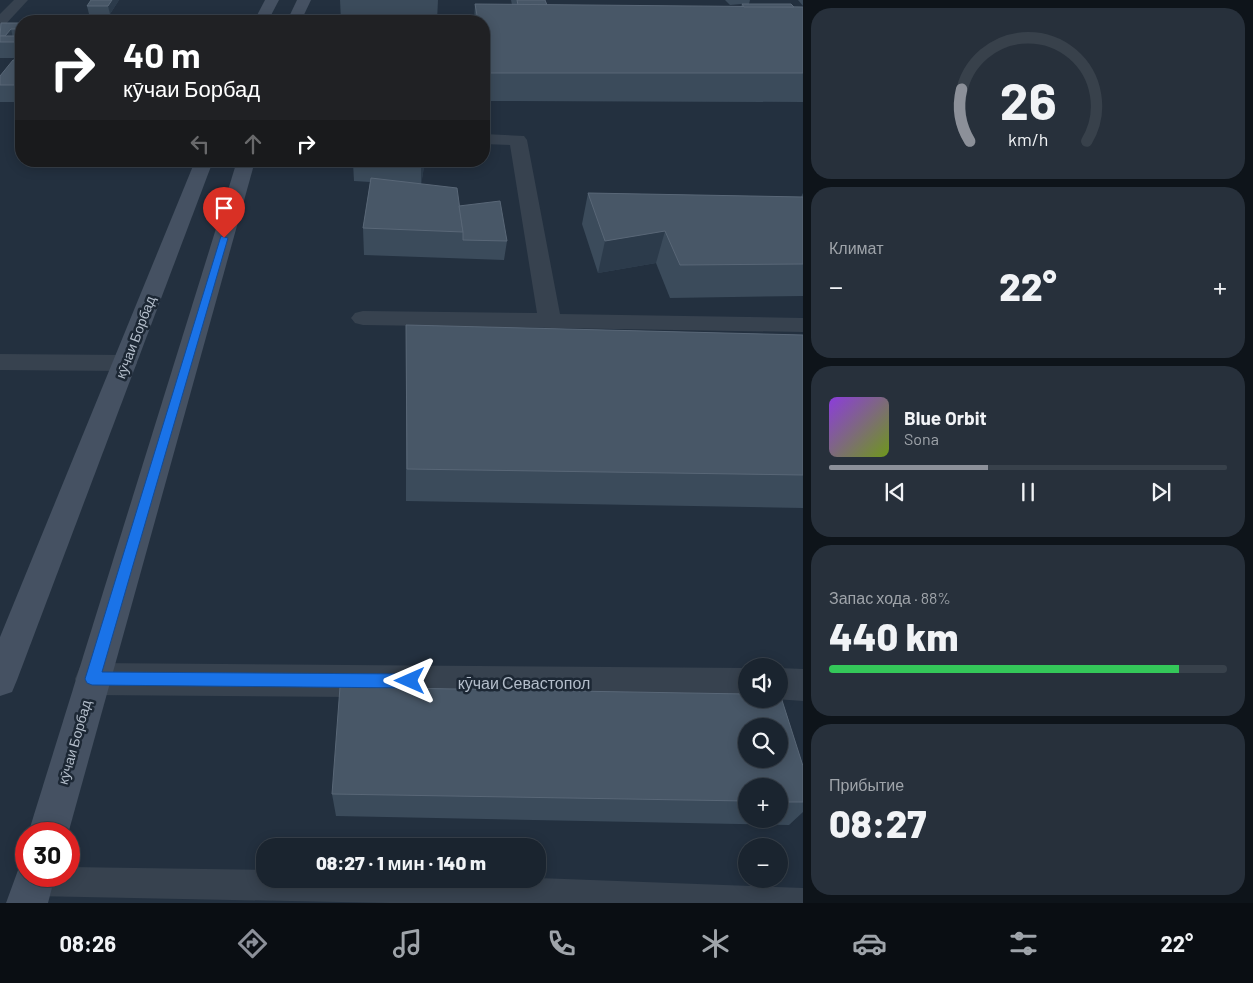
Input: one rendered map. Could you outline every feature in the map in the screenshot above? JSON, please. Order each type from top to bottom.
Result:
[{"type":"main road","points":[[265,15],[272,0]]},
{"type":"main road","points":[[297,15],[304,0]]},
{"type":"main road","name":"кӯчаи Борбад","points":[[0,680],[202,167]]},
{"type":"main road","name":"кӯчаи Борбад","points":[[51,822],[244,167]]},
{"type":"street","points":[[0,22],[21,0]]},
{"type":"street","points":[[490,139],[518,140],[550,321]]},
{"type":"street","points":[[363,318],[803,325]]},
{"type":"street","points":[[0,362],[124,363]]},
{"type":"street","name":"кӯчаи Севастопол","points":[[92,679],[738,684]]},
{"type":"street","points":[[788,684],[803,685]]},
{"type":"lane","points":[[32,887],[803,903]]},
{"type":"building","points":[[91,0],[112,0],[108,6],[87,6]]},
{"type":"building","points":[[517,0],[545,0],[547,5],[518,5]]},
{"type":"building","points":[[475,4],[803,7],[803,73],[490,73],[490,15],[477,15]]},
{"type":"building","points":[[742,4],[791,4],[794,7],[744,7]]},
{"type":"building","points":[[1,23],[15,23],[15,29],[11,29],[5,36],[0,36]]},
{"type":"building","points":[[0,36],[15,36],[15,42],[0,42]]},
{"type":"building","points":[[15,60],[15,85],[0,85],[0,76]]},
{"type":"building","points":[[371,178],[457,188],[463,232],[363,228]]},
{"type":"building","points":[[588,193],[803,197],[803,264],[680,265],[665,231],[605,241]]},
{"type":"building","points":[[500,201],[507,241],[463,240],[459,206]]},
{"type":"building","points":[[406,325],[803,335],[803,475],[407,469]]},
{"type":"building","points":[[340,687],[738,694],[738,708],[784,708],[788,718],[738,718],[738,768],[788,768],[788,719],[803,766],[803,802],[788,802],[788,778],[738,778],[738,801],[332,794]]},
{"type":"route","points":[[224,238],[92,679],[410,681]]}]
